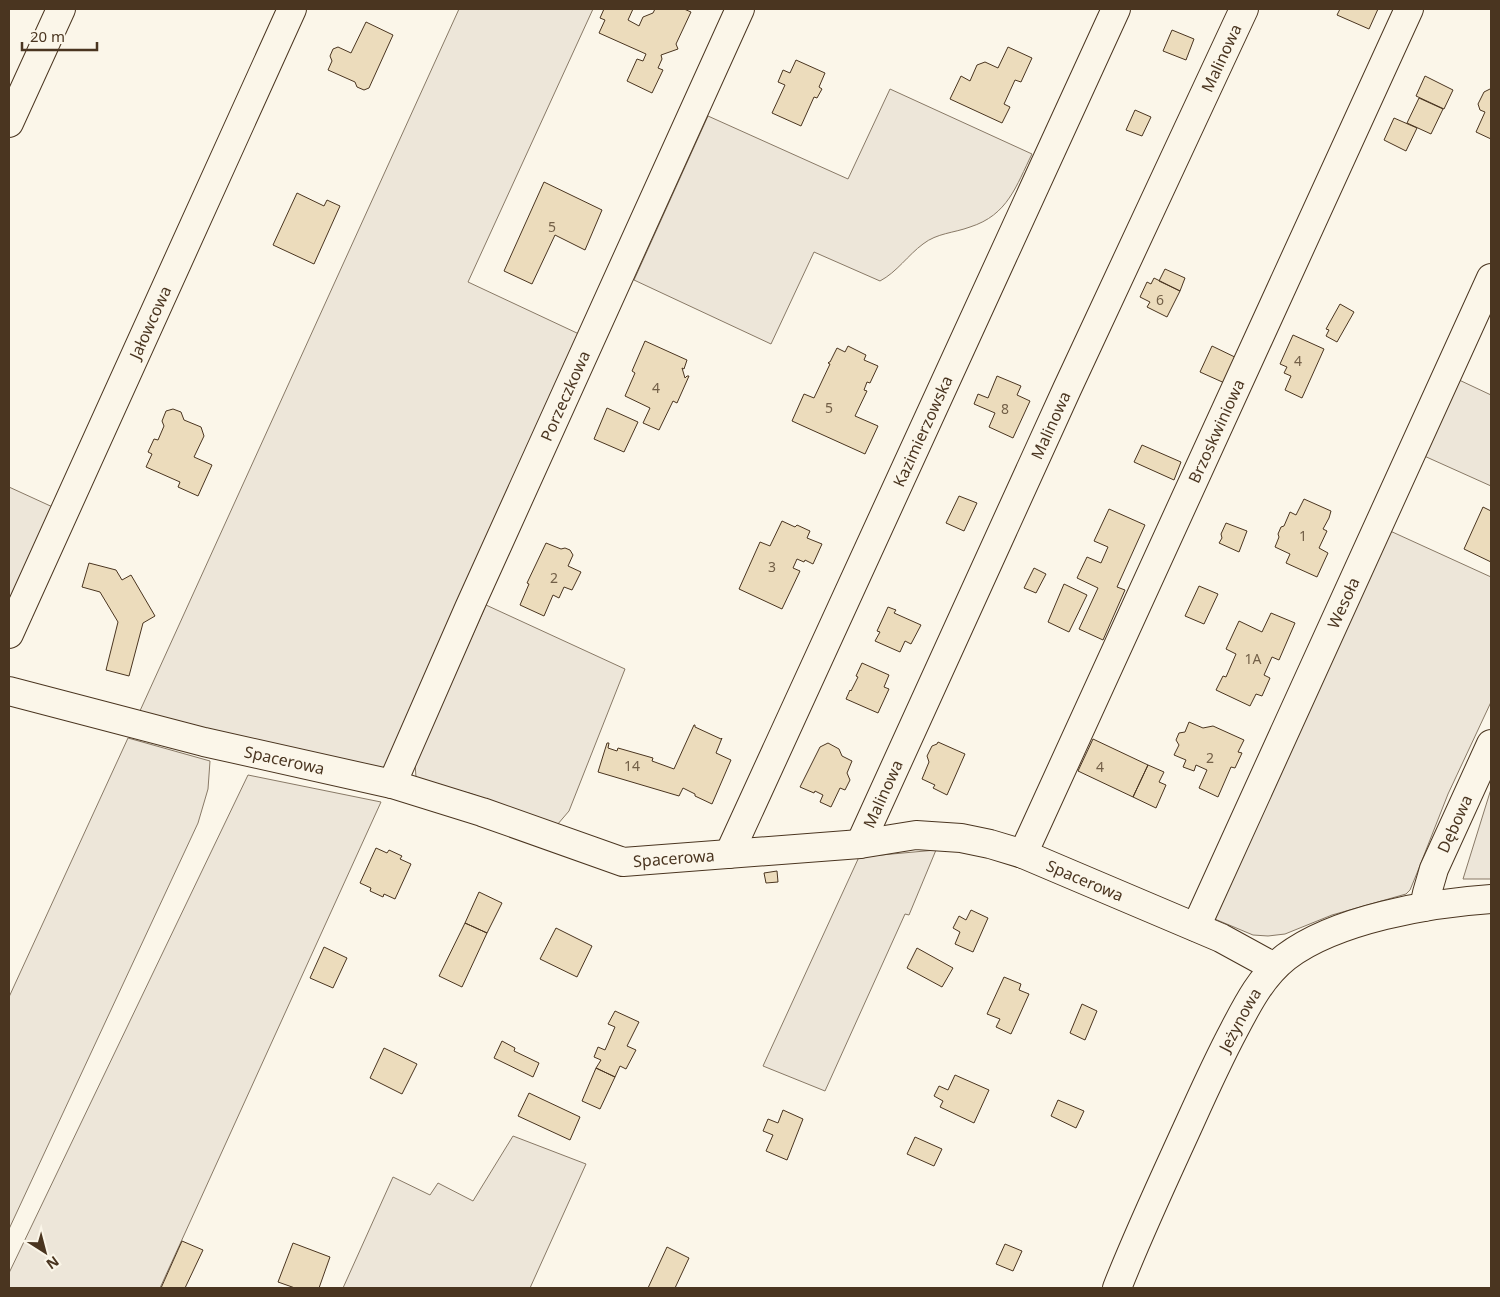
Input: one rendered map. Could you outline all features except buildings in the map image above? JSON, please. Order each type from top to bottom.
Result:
[{"type":"street","points":[[9,123],[60,9]]},
{"type":"street","name":"Jałowcowa","points":[[9,634],[292,9]]},
{"type":"street","name":"Porzeczkowa","points":[[392,784],[469,608],[740,9]]},
{"type":"street","name":"Kazimierzowska","points":[[729,854],[1116,9]]},
{"type":"street","name":"Malinowa","points":[[860,844],[1063,398],[1244,9]]},
{"type":"street","name":"Brzoskwiniowa","points":[[1023,854],[1409,9]]},
{"type":"street","name":"Wesoła","points":[[1196,927],[1491,278]]},
{"type":"street","name":"Spacerowa","points":[[9,691],[204,742],[392,784],[482,812],[623,862],[860,844],[916,835],[961,838],[990,844],[1023,854],[1196,927],[1221,938],[1274,968]]},
{"type":"street","name":"Dębowa","points":[[1424,907],[1434,869],[1491,744]]},
{"type":"street","name":"Jeżynowa","points":[[1117,1288],[1135,1242],[1214,1069],[1253,995],[1274,968],[1298,948],[1326,934],[1368,920],[1456,901],[1491,899]]},
{"type":"shaded area","points":[[459,9],[593,9],[468,282],[579,334],[387,764],[376,773],[178,721],[139,713]]},
{"type":"shaded area","points":[[890,89],[1032,154],[1009,198],[993,215],[983,222],[970,227],[928,240],[892,273],[880,281],[814,252],[771,344],[634,280],[708,116],[848,179]]},
{"type":"shaded area","points":[[1457,379],[1491,395],[1491,486],[1422,455]]},
{"type":"shaded area","points":[[9,487],[57,509],[9,612]]},
{"type":"shaded area","points":[[1388,530],[1491,577],[1491,702],[1448,794],[1410,890],[1406,894],[1332,915],[1285,934],[1253,935],[1210,917]]},
{"type":"shaded area","points":[[486,605],[625,669],[569,811],[557,825],[469,793],[420,782],[416,777],[415,764]]},
{"type":"shaded area","points":[[128,738],[210,761],[208,789],[198,823],[9,1229],[9,997]]},
{"type":"shaded area","points":[[248,775],[381,802],[160,1288],[9,1288],[9,1273]]},
{"type":"shaded area","points":[[1491,789],[1491,879],[1463,879]]},
{"type":"shaded area","points":[[936,850],[909,915],[905,914],[825,1091],[763,1066],[859,857]]},
{"type":"shaded area","points":[[513,1136],[586,1164],[530,1288],[343,1288],[393,1177],[430,1195],[438,1183],[473,1201]]}]
